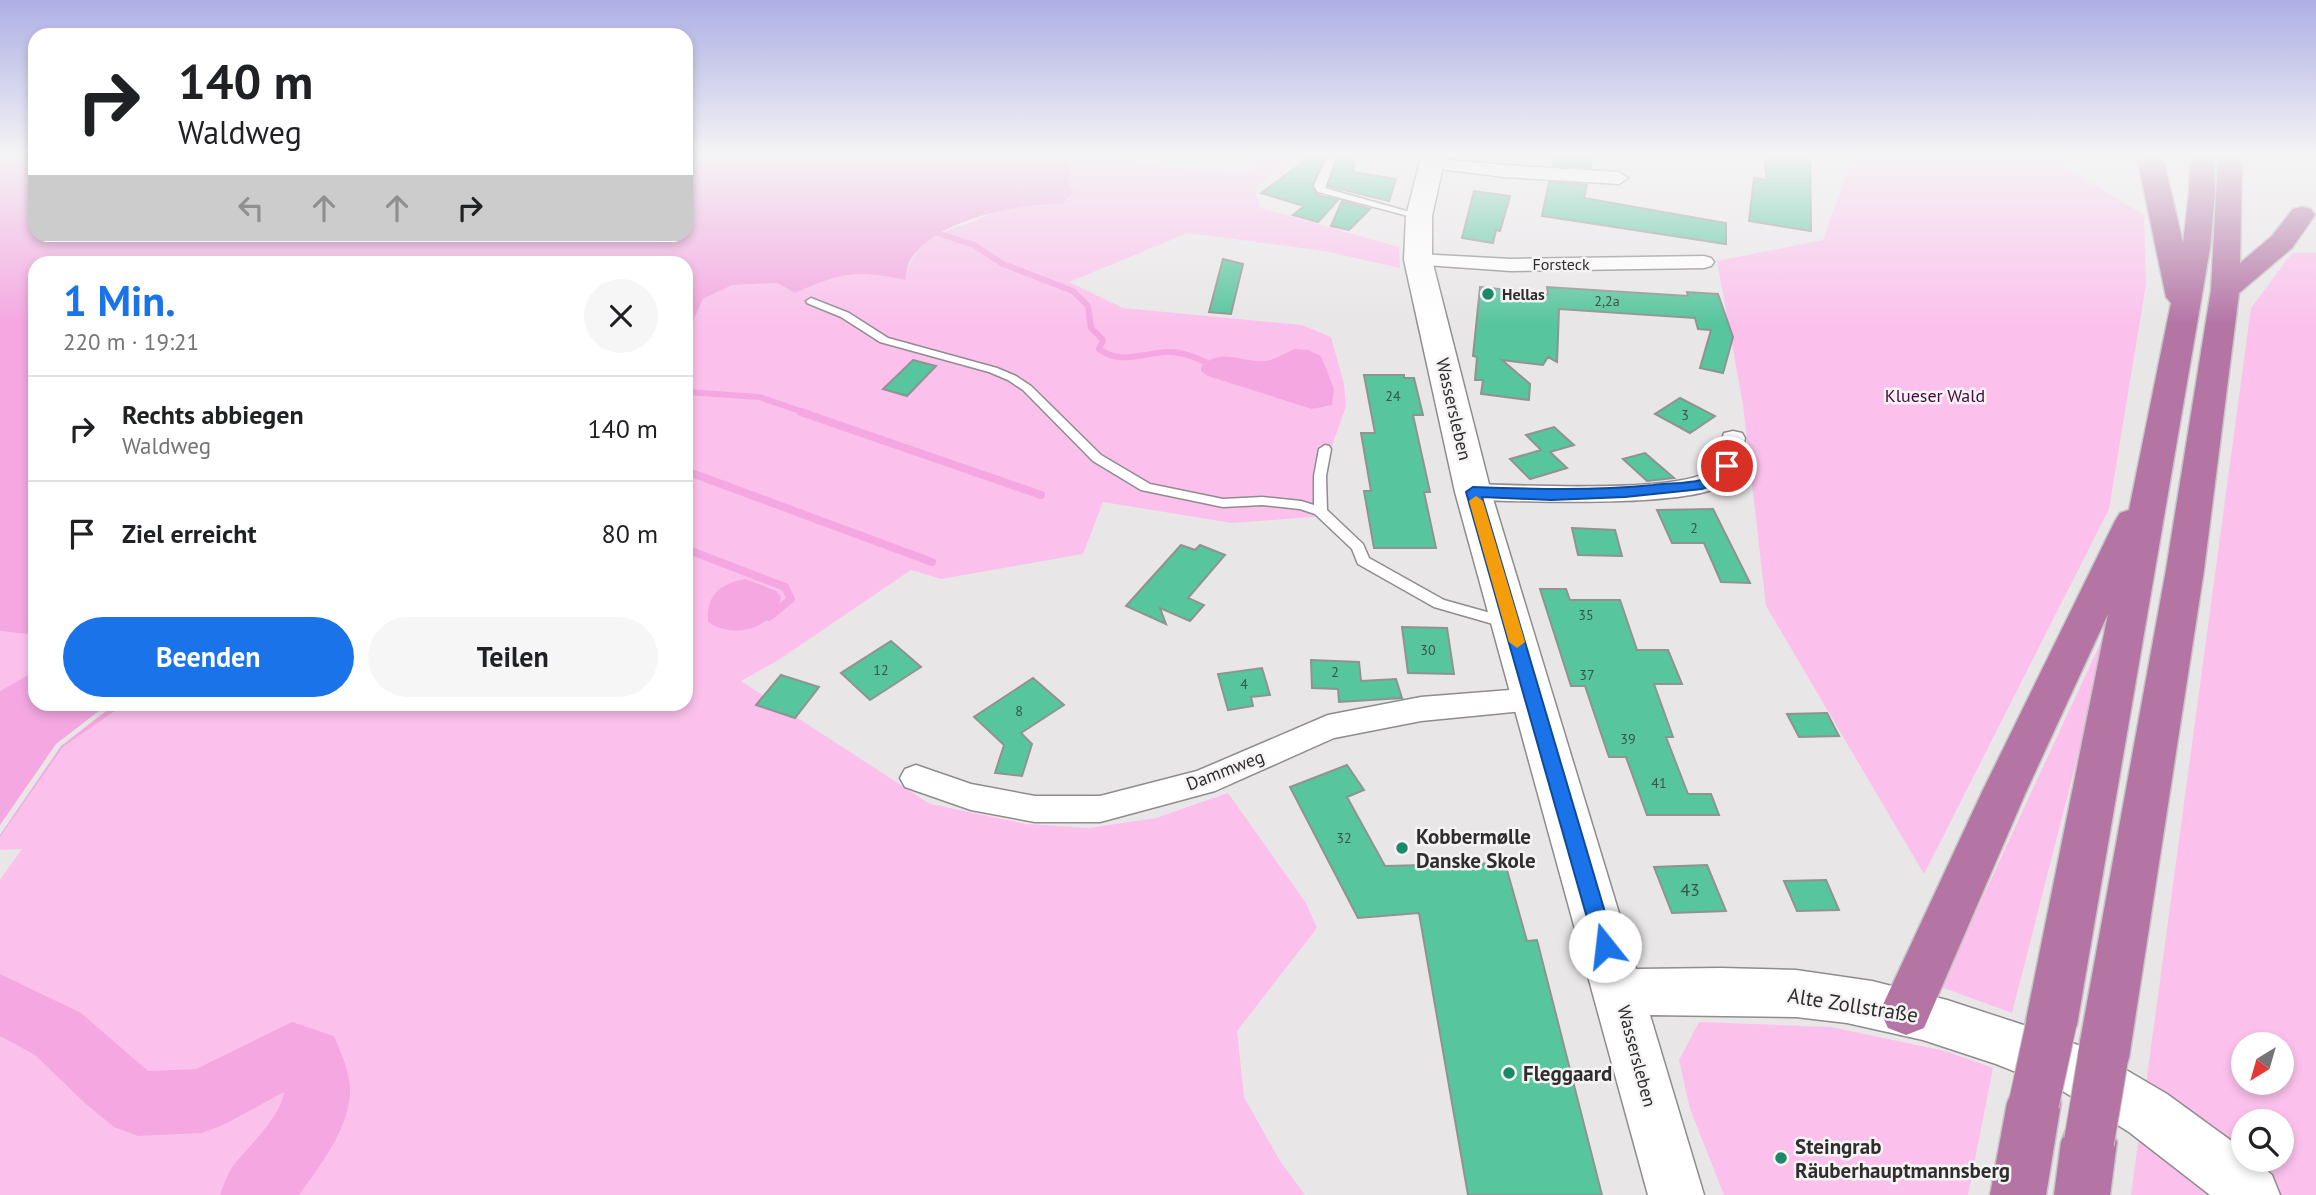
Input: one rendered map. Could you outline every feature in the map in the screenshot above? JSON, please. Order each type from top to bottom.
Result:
[{"type":"highway","points":[[2162,213],[2183,307]]},
{"type":"highway","points":[[2018,1195],[2155,475],[2183,307],[2196,248],[2200,213]]},
{"type":"highway","points":[[2082,1195],[2089,1142],[2091,1064],[2185,570],[2225,290],[2228,213]]},
{"type":"highway","points":[[2225,290],[2282,242],[2302,215]]},
{"type":"highway","points":[[1906,1011],[2004,792],[2155,475]]},
{"type":"street","name":"Wassersleben","points":[[1420,213],[1418,260],[1473,492],[1620,993],[1674,1189]]},
{"type":"street","name":"Forsteck","points":[[1418,260],[1511,265],[1704,262]]},
{"type":"street","points":[[1473,492],[1551,495],[1702,485],[1717,479],[1727,466],[1733,438]]},
{"type":"street","name":"Dammweg","points":[[916,778],[971,797],[1035,809],[1100,809],[1204,782],[1328,727],[1421,709],[1534,699]]},
{"type":"street","name":"Alte Zollstraße","points":[[1620,993],[1725,990],[1807,995],[1906,1011],[2091,1064],[2252,1195]]},
{"type":"lane","points":[[1407,213],[1419,216]]},
{"type":"lane","points":[[811,301],[845,315],[884,340],[993,370],[1012,378],[1027,388],[1097,458],[1146,487],[1223,503],[1262,501],[1301,505],[1320,511],[1358,547],[1363,561],[1439,604],[1512,624]]},
{"type":"lane","points":[[1320,511],[1320,476],[1325,449]]},
{"type":"green space","points":[[991,213],[1277,213],[1399,247],[1400,268],[1325,251],[1188,233],[1069,282],[1123,308],[1302,325],[1331,337],[1344,384],[1346,406],[1331,449],[1326,516],[1232,523],[1103,502],[1083,554],[941,579],[911,570],[777,661],[741,681],[930,804],[1026,824],[1089,828],[1156,818],[1228,793],[1306,903],[1317,928],[1237,1031],[1244,1097],[1280,1161],[1305,1195],[0,1195],[0,880],[22,849],[0,850],[0,837],[63,747],[115,711],[693,711],[693,323],[703,299],[731,285],[777,283],[795,293],[824,280],[848,274],[873,274],[905,280],[911,261],[930,239]]},
{"type":"green space","name":"Klueser Wald","points":[[1833,213],[2140,213],[2144,215],[2146,284],[2109,509],[1924,874],[1766,606],[1743,405],[1717,261],[1823,240]]},
{"type":"green space","points":[[2292,253],[2316,253],[2316,1195],[2131,1195],[2251,308]]},
{"type":"green space","points":[[2114,614],[2012,1013],[1941,987]]},
{"type":"green space","points":[[0,631],[28,634],[28,675],[0,691]]},
{"type":"green space","points":[[1699,1022],[1831,1027],[1945,1051],[1993,1068],[1968,1195],[1724,1195],[1690,1109],[1679,1060]]},
{"type":"shaded area","points":[[0,213],[28,213],[28,242],[693,242],[693,213],[994,213],[958,224],[923,245],[911,259],[905,280],[874,275],[848,275],[795,293],[777,283],[732,285],[703,299],[693,323],[693,256],[28,256],[28,634],[0,631]]},
{"type":"shaded area","points":[[1296,349],[1308,350],[1321,356],[1334,389],[1332,405],[1312,409],[1208,376],[1201,371],[1201,367],[1216,357],[1265,361]]},
{"type":"shaded area","points":[[745,579],[776,591],[781,597],[770,617],[761,624],[740,630],[729,630],[708,622],[709,605],[716,592],[728,584]]},
{"type":"shaded area","points":[[28,675],[28,711],[115,711],[63,747],[0,837],[0,691]]},
{"type":"pier","points":[[99,711],[106,711],[61,746],[0,835],[0,825],[56,744]]},
{"type":"building","points":[[1296,213],[1326,213],[1318,222],[1293,215]]},
{"type":"building","points":[[1337,213],[1366,213],[1349,230],[1331,226]]},
{"type":"building","points":[[1468,213],[1505,213],[1493,243],[1462,238]]},
{"type":"building","points":[[1543,213],[1668,213],[1726,223],[1726,244],[1542,216]]},
{"type":"building","points":[[1750,213],[1811,213],[1811,231],[1749,221]]},
{"type":"building","points":[[1223,259],[1243,264],[1231,314],[1209,312]]},
{"type":"building","points":[[1480,287],[1548,294],[1547,287],[1688,296],[1687,292],[1718,294],[1733,337],[1723,373],[1700,368],[1711,330],[1698,329],[1695,318],[1559,309],[1557,362],[1548,357],[1543,365],[1502,360],[1530,384],[1529,400],[1481,394],[1483,380],[1475,380],[1477,357],[1473,356]]},
{"type":"building","points":[[913,360],[936,366],[907,396],[883,389]]},
{"type":"building","points":[[1364,375],[1404,375],[1404,378],[1414,378],[1423,415],[1413,415],[1430,492],[1424,492],[1436,548],[1374,548],[1364,491],[1371,491],[1361,433],[1375,433]]},
{"type":"building","points":[[1680,398],[1715,416],[1690,433],[1655,414]]},
{"type":"building","points":[[1554,427],[1574,445],[1550,452],[1567,468],[1530,479],[1510,459],[1541,450],[1526,435]]},
{"type":"building","points":[[1645,453],[1674,478],[1647,481],[1623,459]]},
{"type":"building","points":[[1713,509],[1750,583],[1721,582],[1704,543],[1672,543],[1657,510]]},
{"type":"building","points":[[1572,528],[1615,530],[1622,556],[1578,555]]},
{"type":"building","points":[[1181,545],[1195,550],[1200,545],[1225,555],[1188,598],[1204,605],[1190,621],[1160,608],[1166,624],[1126,606]]},
{"type":"building","points":[[1540,589],[1566,589],[1570,600],[1620,600],[1637,650],[1668,650],[1682,684],[1654,684],[1673,737],[1666,737],[1688,794],[1711,794],[1719,815],[1647,815],[1626,757],[1609,757],[1585,686],[1571,686]]},
{"type":"building","points":[[1402,627],[1447,628],[1454,674],[1408,673]]},
{"type":"building","points":[[891,641],[921,667],[870,700],[841,673]]},
{"type":"building","points":[[1311,660],[1359,662],[1361,681],[1396,679],[1402,698],[1339,702],[1338,689],[1312,688]]},
{"type":"building","points":[[1262,668],[1270,695],[1251,697],[1253,706],[1228,710],[1218,674]]},
{"type":"building","points":[[781,675],[819,687],[795,718],[756,705]]},
{"type":"building","points":[[1033,678],[1064,705],[1021,733],[1032,744],[1022,776],[995,773],[1004,745],[974,717]]},
{"type":"building","points":[[1827,713],[1839,736],[1799,737],[1787,714]]},
{"type":"building","name":"Fleggaard","points":[[1347,765],[1364,790],[1347,797],[1385,866],[1505,863],[1527,941],[1537,940],[1602,1195],[1468,1195],[1419,913],[1358,918],[1290,787]]},
{"type":"building","points":[[1707,865],[1726,911],[1672,913],[1654,867]]},
{"type":"building","points":[[1826,880],[1839,910],[1797,911],[1784,881]]},
{"type":"waterway","points":[[937,233],[974,245],[1003,264],[1073,291],[1088,306],[1091,328],[1103,340],[1099,349],[1108,354],[1133,357],[1174,352],[1206,362]]},
{"type":"waterway","points":[[693,392],[759,397],[806,413]]},
{"type":"waterway","points":[[801,412],[1041,495]]},
{"type":"waterway","points":[[693,474],[932,562]]},
{"type":"waterway","points":[[693,552],[785,587],[791,599],[769,617]]},
{"type":"waterway","points":[[0,1003],[58,1034],[109,1082],[138,1104],[202,1101],[292,1053],[311,1058],[317,1087],[312,1113],[289,1151],[255,1195]]},
{"type":"slow traffic","points":[[1476,501],[1517,642]]},
{"type":"place","name":"Hellas","points":[[1488,294]]},
{"type":"place","name":"Kobbermølle Danske Skole","points":[[1402,848]]},
{"type":"place","name":"Fleggaard","points":[[1509,1073]]},
{"type":"place","name":"Steingrab Räuberhauptmannsberg","points":[[1781,1158]]},
{"type":"route","points":[[1605,946],[1473,492],[1551,495],[1702,485],[1717,479],[1727,466]]}]
